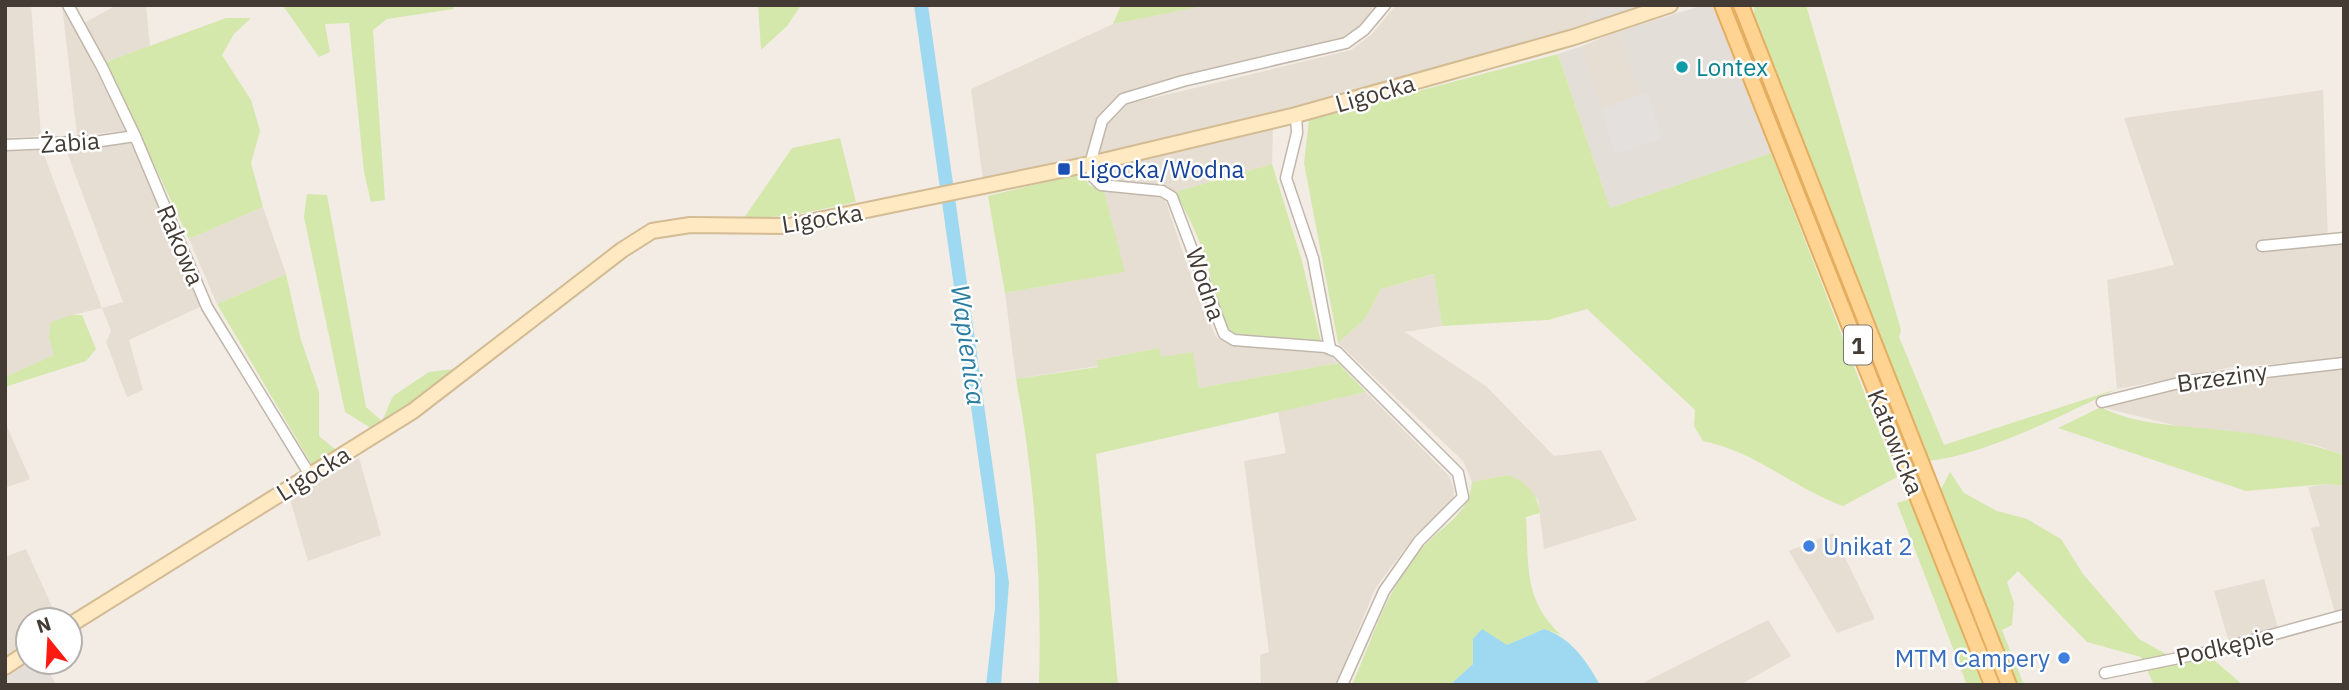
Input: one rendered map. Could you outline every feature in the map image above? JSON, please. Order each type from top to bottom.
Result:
[{"type":"main road","name":"Katowicka","points":[[1722,5],[1992,685]]},
{"type":"main road","name":"Katowicka","points":[[1741,5],[2009,685]]},
{"type":"street","name":"Rakowa","points":[[68,5],[135,136],[207,307],[310,475]]},
{"type":"street","points":[[1090,163],[1102,121],[1123,99],[1183,80],[1346,43],[1364,30],[1385,5]]},
{"type":"street","name":"Ligocka","points":[[84,616],[413,411],[622,250],[652,232],[690,225],[789,226],[971,190],[1296,115],[1574,37],[1670,5]]},
{"type":"street","points":[[1296,115],[1297,133],[1286,178],[1313,258],[1330,348],[1423,435],[1458,473],[1463,486],[1463,497],[1459,505],[1419,541],[1384,591],[1342,685]]},
{"type":"street","name":"Żabia","points":[[5,145],[101,141],[135,136]]},
{"type":"street","name":"Wodna","points":[[1090,163],[1093,177],[1101,185],[1162,191],[1172,197],[1184,221],[1223,334],[1234,340],[1330,348]]},
{"type":"street","points":[[2262,246],[2344,238]]},
{"type":"street","name":"Brzeziny","points":[[2102,402],[2187,381],[2344,363]]},
{"type":"street","name":"Podkępie","points":[[2105,673],[2213,651],[2344,615]]},
{"type":"shaded area","points":[[5,5],[31,5],[41,136],[5,138]]},
{"type":"shaded area","points":[[64,5],[126,131],[77,135]]},
{"type":"shaded area","points":[[117,5],[146,5],[150,46],[106,62],[82,24]]},
{"type":"shaded area","points":[[1209,5],[1376,5],[1362,28],[1344,41],[1121,96],[1100,120],[1086,156],[983,180],[971,89],[1113,24]]},
{"type":"shaded area","points":[[1396,5],[1587,5],[1591,24],[1468,63],[1094,160],[1106,125],[1128,104],[1351,50],[1372,34]]},
{"type":"shaded area","points":[[1587,5],[1645,5],[1591,24]]},
{"type":"shaded area","name":"Lontex","points":[[1700,6],[1711,6],[1716,10],[1771,153],[1610,208],[1558,54],[1582,46],[1602,109],[1639,96],[1617,32]]},
{"type":"shaded area","points":[[1617,32],[1639,96],[1601,109],[1582,46]]},
{"type":"shaded area","points":[[2323,90],[2328,243],[2344,243],[2344,359],[2233,367],[2117,389],[2107,280],[2174,265],[2124,118]]},
{"type":"shaded area","points":[[1647,93],[1662,138],[1615,154],[1601,109]]},
{"type":"shaded area","points":[[1273,127],[1272,164],[1175,192],[1162,187],[1119,182],[1102,175],[1100,167]]},
{"type":"shaded area","points":[[133,139],[202,306],[129,340],[143,390],[127,397],[106,342],[111,331],[102,308],[123,302],[65,147]]},
{"type":"shaded area","points":[[41,147],[102,308],[72,315],[49,337],[55,355],[5,377],[5,149]]},
{"type":"shaded area","points":[[1104,191],[1161,197],[1166,202],[1198,297],[1216,337],[1231,345],[1329,354],[1338,363],[1199,388],[1160,357],[1159,348],[1097,360],[1098,366],[1016,379],[1005,293],[1124,272]]},
{"type":"shaded area","points":[[263,207],[286,274],[217,304],[189,239]]},
{"type":"shaded area","points":[[1435,274],[1442,326],[1405,332],[1487,387],[1554,456],[1601,450],[1637,520],[1544,549],[1538,500],[1507,475],[1472,482],[1463,461],[1338,343],[1365,319],[1381,289]]},
{"type":"shaded area","points":[[2344,369],[2344,455],[2315,445],[2223,430],[2189,429],[2101,407],[2213,380]]},
{"type":"shaded area","points":[[1366,392],[1449,476],[1454,490],[1453,501],[1415,535],[1375,589],[1336,685],[1261,685],[1260,655],[1269,652],[1244,461],[1286,453],[1278,412]]},
{"type":"shaded area","points":[[5,422],[30,479],[5,488]]},
{"type":"shaded area","points":[[359,458],[381,535],[308,561],[290,499]]},
{"type":"shaded area","points":[[2327,484],[2344,486],[2344,610],[2335,613],[2311,528],[2320,526],[2308,487]]},
{"type":"shaded area","points":[[1833,533],[1875,619],[1837,633],[1789,551]]},
{"type":"shaded area","points":[[26,549],[52,606],[14,606],[14,653],[5,659],[5,557]]},
{"type":"shaded area","points":[[2264,579],[2278,628],[2229,642],[2214,591]]},
{"type":"shaded area","points":[[1768,620],[1791,656],[1740,685],[1639,685]]},
{"type":"shaded area","points":[[14,671],[14,676],[52,676],[56,685],[5,685],[5,676]]},
{"type":"green space","points":[[453,5],[454,9],[387,19],[373,30],[385,200],[371,202],[364,172],[349,23],[325,24],[330,52],[319,57],[284,7]]},
{"type":"green space","points":[[758,5],[801,5],[787,26],[761,50]]},
{"type":"green space","points":[[1121,5],[1209,5],[1113,24]]},
{"type":"green space","points":[[1754,5],[1806,5],[1901,330],[1899,337],[1944,445],[2117,389],[2000,442],[1929,461],[1754,14]]},
{"type":"green space","points":[[226,18],[251,18],[234,34],[222,55],[251,100],[260,131],[251,163],[263,207],[189,239],[106,62]]},
{"type":"green space","points":[[1558,54],[1610,208],[1771,153],[1897,477],[1843,506],[1740,453],[1703,441],[1694,426],[1695,410],[1587,309],[1548,320],[1442,326],[1434,274],[1381,289],[1365,319],[1338,343],[1304,163],[1309,120]]},
{"type":"green space","points":[[840,138],[856,202],[789,216],[744,218],[792,148]]},
{"type":"green space","points":[[1272,164],[1302,261],[1321,342],[1235,334],[1228,328],[1219,311],[1201,245],[1175,192]]},
{"type":"green space","points":[[1083,173],[1089,185],[1104,191],[1125,272],[1005,293],[988,196]]},
{"type":"green space","points":[[307,194],[327,195],[366,407],[382,421],[371,428],[345,412],[304,217]]},
{"type":"green space","points":[[286,274],[301,340],[319,392],[319,436],[336,450],[312,465],[217,304]]},
{"type":"green space","points":[[72,315],[82,315],[96,349],[86,361],[5,387],[5,377],[54,355],[49,337],[51,322]]},
{"type":"green space","points":[[1159,348],[1161,357],[1193,352],[1199,388],[1338,363],[1366,392],[1096,454],[1118,685],[1039,685],[1036,531],[1016,379],[1098,367],[1097,360]]},
{"type":"green space","points":[[454,369],[382,421],[393,396],[429,372]]},
{"type":"green space","points":[[2101,407],[2128,418],[2269,436],[2344,455],[2344,486],[2327,484],[2246,491],[2058,428]]},
{"type":"green space","points":[[1950,472],[1964,493],[1997,511],[2027,519],[2061,539],[2083,574],[2139,639],[2166,654],[2196,660],[2207,654],[2243,685],[2154,685],[2141,657],[2087,642],[2018,571],[2007,582],[2014,603],[2012,625],[2002,630],[2024,685],[2017,685],[1941,489]]},
{"type":"green space","points":[[1507,475],[1530,489],[1536,499],[1540,513],[1526,517],[1530,581],[1540,609],[1561,635],[1544,629],[1507,645],[1473,639],[1473,664],[1450,685],[1352,685],[1384,609],[1415,556],[1462,509],[1472,482]]},
{"type":"green space","points":[[1910,499],[1982,685],[1967,685],[1897,503]]},
{"type":"water","name":"Wapienica","points":[[914,5],[928,5],[1009,583],[1001,685],[986,685],[995,608],[995,576]]},
{"type":"water","points":[[1482,629],[1507,645],[1544,629],[1554,633],[1577,651],[1600,685],[1450,685],[1473,664],[1473,639]]},
{"type":"place","name":"Lontex","points":[[1682,67]]},
{"type":"place","name":"Ligocka/Wodna","points":[[1064,169]]},
{"type":"place","name":"Unikat 2","points":[[1809,546]]},
{"type":"place","name":"MTM Campery","points":[[2064,658]]}]
